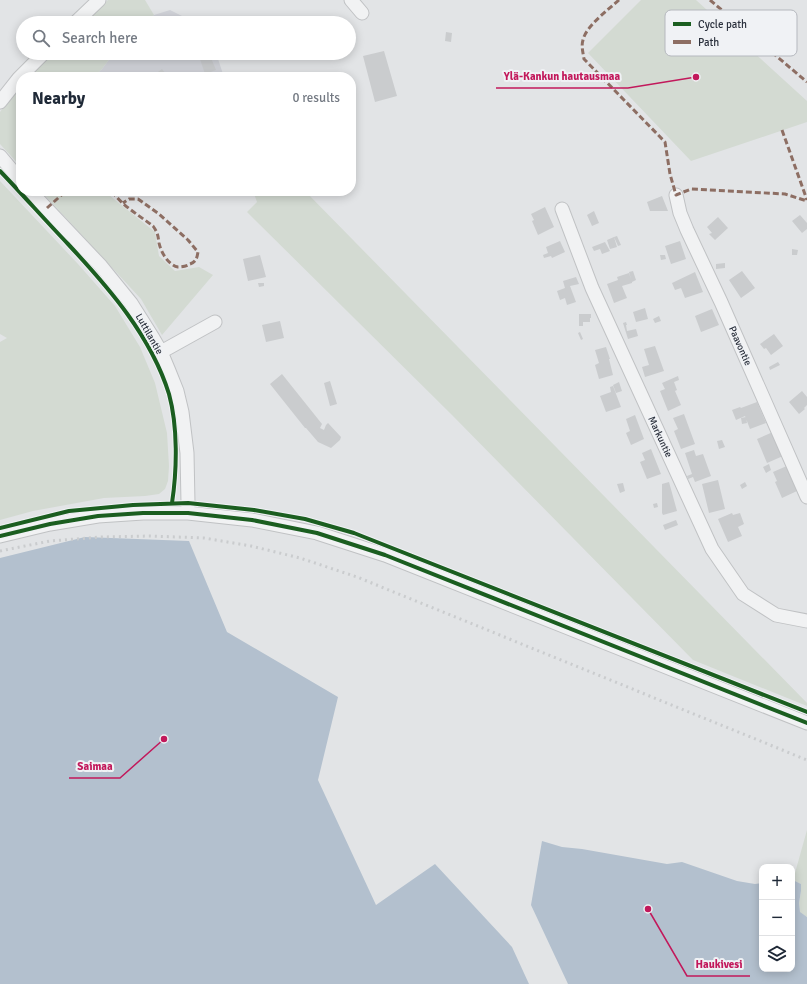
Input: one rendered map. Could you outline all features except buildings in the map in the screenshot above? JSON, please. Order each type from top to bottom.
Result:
[{"type":"street","points":[[82,16],[98,0]]},
{"type":"street","points":[[351,0],[362,13]]},
{"type":"street","points":[[25,72],[37,60]]},
{"type":"street","points":[[0,102],[16,82]]},
{"type":"street","points":[[0,156],[16,175]]},
{"type":"street","name":"Paavontie","points":[[676,195],[680,213],[687,230],[721,302],[807,498]]},
{"type":"street","name":"Luttilantie","points":[[35,196],[101,266],[131,303],[161,352],[177,391],[182,412],[187,453],[188,513]]},
{"type":"street","name":"Markuntie","points":[[562,209],[592,288],[712,550],[743,594],[776,615],[807,621]]},
{"type":"street","points":[[161,352],[215,322]]},
{"type":"street","points":[[0,536],[50,524],[98,516],[144,513],[188,513],[252,520],[317,533],[385,556],[807,723]]},
{"type":"shaded area","points":[[108,0],[145,0],[154,15],[152,16],[90,16]]},
{"type":"shaded area","points":[[641,0],[696,0],[707,10],[665,10],[665,56],[758,56],[807,101],[807,122],[691,161],[588,53]]},
{"type":"shaded area","points":[[170,10],[182,16],[152,16]]},
{"type":"shaded area","points":[[44,60],[109,60],[99,72],[32,72]]},
{"type":"shaded area","points":[[109,60],[218,60],[222,72],[99,72]]},
{"type":"shaded area","points":[[16,90],[16,162],[0,144],[0,112]]},
{"type":"shaded area","points":[[0,181],[78,264],[115,306],[140,347],[155,383],[167,433],[169,466],[168,481],[165,489],[159,494],[104,498],[33,511],[0,520],[0,342],[7,338],[0,334]]},
{"type":"shaded area","points":[[46,196],[110,196],[155,232],[159,256],[175,271],[199,267],[213,275],[162,335],[141,299]]},
{"type":"shaded area","points":[[255,196],[310,196],[807,703],[807,706],[693,660],[452,415],[247,212],[257,202]]},
{"type":"shaded area","points":[[807,830],[807,917],[800,913],[799,903],[801,884],[795,881],[795,873]]},
{"type":"water","points":[[85,537],[189,541],[227,632],[338,697],[318,780],[376,905],[435,864],[512,947],[529,984],[0,984],[0,558]]},
{"type":"water","points":[[542,841],[562,847],[582,849],[667,864],[682,862],[737,881],[759,883],[759,972],[795,972],[795,881],[801,884],[799,903],[800,912],[807,917],[807,984],[568,984],[531,905]]},
{"type":"railway","points":[[0,551],[50,541],[101,537],[150,536],[204,538],[251,546],[300,558],[357,577],[807,760]]},
{"type":"marked path","points":[[619,0],[598,18],[588,29],[582,45],[584,59],[665,142],[670,174],[676,195],[691,189],[785,194],[807,201]]},
{"type":"marked path","points":[[710,0],[722,10]]},
{"type":"marked path","points":[[776,56],[807,82]]},
{"type":"marked path","points":[[782,130],[807,200]]},
{"type":"marked path","points":[[47,208],[60,196]]},
{"type":"marked path","points":[[116,196],[123,203]]},
{"type":"marked path","points":[[129,199],[138,199],[159,214],[188,240],[198,252],[195,261],[181,267],[171,264],[161,250],[158,234],[153,226],[123,203],[129,199]]},
{"type":"cycle path","points":[[0,171],[16,188]]},
{"type":"cycle path","points":[[23,196],[99,278],[127,314],[151,352],[169,394],[174,420],[176,463],[172,503]]},
{"type":"cycle path","points":[[0,528],[69,511],[133,505],[188,503],[254,510],[305,519],[354,533],[807,712]]},
{"type":"cycle path","points":[[0,536],[50,524],[98,516],[143,513],[188,513],[252,520],[317,533],[385,555],[807,723]]},
{"type":"place","name":"Ylä-Kankun hautausmaa","points":[[696,77]]},
{"type":"place","name":"Saimaa","points":[[164,739]]},
{"type":"place","name":"Haukivesi","points":[[648,909]]}]
